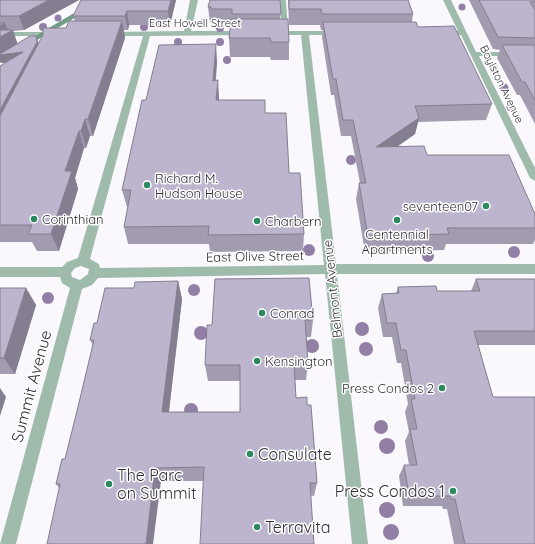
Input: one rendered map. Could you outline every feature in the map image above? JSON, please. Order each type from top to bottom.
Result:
[{"type":"main road","points":[[0,60],[100,0]]},
{"type":"street","points":[[187,34],[194,0]]},
{"type":"street","name":"Boylston Avenue","points":[[447,0],[535,178]]},
{"type":"street","name":"East Howell Street","points":[[98,34],[344,33]]},
{"type":"street","points":[[436,33],[463,33]]},
{"type":"street","points":[[0,34],[60,34]]},
{"type":"street","points":[[83,262],[146,34]]},
{"type":"street","name":"Belmont Avenue","points":[[305,34],[360,544]]},
{"type":"street","points":[[474,54],[535,54]]},
{"type":"street","points":[[83,262],[93,264],[95,273],[89,281],[77,285],[68,283],[65,272],[71,265],[83,262]]},
{"type":"street","name":"East Olive Street","points":[[95,273],[330,269],[535,269]]},
{"type":"street","points":[[0,272],[65,272]]},
{"type":"street","name":"Summit Avenue","points":[[8,544],[77,285]]},
{"type":"lane","points":[[283,0],[285,34]]},
{"type":"lane","points":[[44,34],[44,45]]},
{"type":"building","points":[[0,0],[49,0],[19,16],[0,16]]},
{"type":"building","points":[[81,0],[171,0],[168,11],[127,11],[125,16],[73,16]]},
{"type":"building","points":[[210,0],[280,0],[281,14],[232,14],[232,9],[211,9],[211,7],[208,7]]},
{"type":"building","points":[[289,0],[408,0],[413,14],[322,14],[321,9],[289,9]]},
{"type":"building","points":[[479,0],[535,0],[535,2],[530,2],[535,10],[535,38],[498,37]]},
{"type":"building","points":[[231,19],[288,19],[289,42],[271,42],[270,38],[229,38]]},
{"type":"building","points":[[69,21],[122,21],[88,119],[85,119],[81,131],[79,131],[65,171],[72,171],[51,234],[28,234],[32,225],[0,225],[0,116],[43,35],[43,28],[66,28]]},
{"type":"building","points":[[323,22],[416,22],[418,27],[454,26],[492,104],[415,106],[419,118],[376,147],[424,146],[427,155],[509,155],[535,214],[535,228],[447,228],[449,234],[368,236],[359,183],[366,183],[353,120],[343,120],[336,79],[333,79]]},
{"type":"building","points":[[0,30],[13,30],[0,37]]},
{"type":"building","points":[[30,36],[36,36],[37,42],[0,110],[0,66],[23,52],[0,54]]},
{"type":"building","points":[[216,44],[213,81],[218,80],[216,100],[265,100],[265,113],[286,113],[289,173],[300,173],[304,234],[208,235],[209,226],[124,227],[131,190],[122,190],[142,100],[146,100],[159,45]]},
{"type":"building","points":[[502,45],[535,45],[535,100],[525,82],[522,82]]},
{"type":"building","points":[[309,278],[313,320],[305,320],[308,363],[294,364],[296,398],[307,397],[307,405],[311,405],[317,483],[310,483],[314,544],[200,544],[204,467],[155,468],[146,544],[47,544],[60,484],[56,484],[62,459],[65,459],[77,411],[94,340],[90,340],[94,323],[97,323],[105,288],[134,288],[135,282],[178,281],[162,412],[240,412],[240,365],[205,365],[207,325],[212,325],[215,279]]},
{"type":"building","points":[[476,279],[535,279],[535,331],[474,331],[493,397],[535,397],[535,544],[465,544],[455,499],[451,499],[450,496],[409,496],[404,465],[417,465],[410,429],[417,429],[411,399],[415,399],[406,350],[401,350],[396,323],[387,323],[382,294],[399,293],[398,287],[436,286],[437,291],[480,291]]},
{"type":"building","points":[[0,288],[26,288],[4,358],[0,358]]},
{"type":"place","name":"Richard M. Hudson House","points":[[147,185]]},
{"type":"place","name":"seventeen07","points":[[486,206]]},
{"type":"place","name":"Corinthian","points":[[34,219]]},
{"type":"place","name":"Centennial Apartments","points":[[397,220]]},
{"type":"place","name":"Charbern","points":[[257,221]]},
{"type":"place","name":"Conrad","points":[[262,313]]},
{"type":"place","name":"Kensington","points":[[257,361]]},
{"type":"place","name":"Press Condos 2","points":[[442,388]]},
{"type":"place","name":"Consulate","points":[[250,454]]},
{"type":"place","name":"The Parc on Summit","points":[[109,484]]},
{"type":"place","name":"Press Condos 1","points":[[453,491]]},
{"type":"place","name":"Terravita","points":[[257,527]]}]
